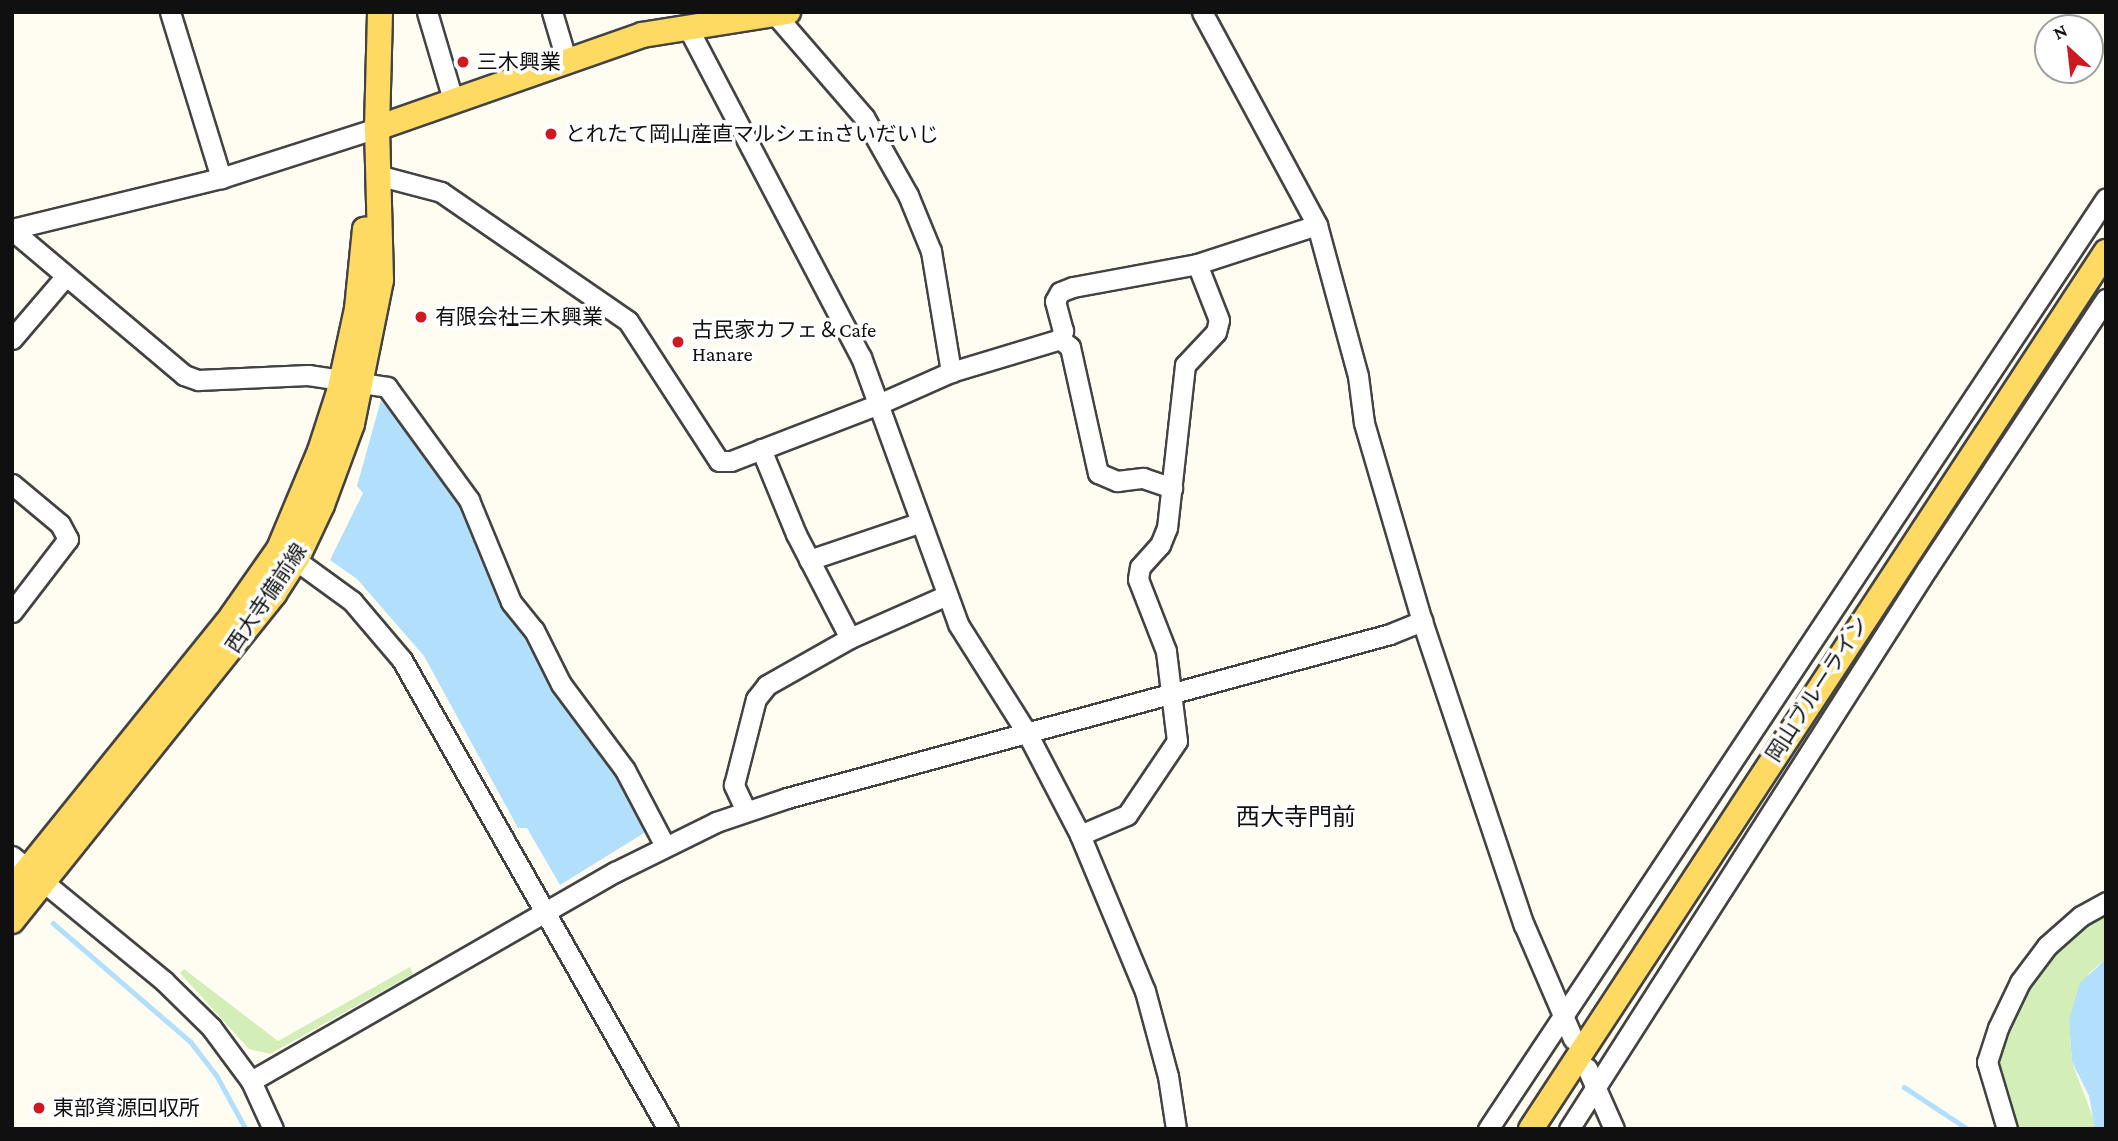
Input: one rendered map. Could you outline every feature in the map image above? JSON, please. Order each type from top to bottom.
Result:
[{"type":"main road","name":"西大寺備前線","points":[[353,380],[381,280],[381,176],[377,128],[380,12]]},
{"type":"main road","points":[[377,128],[566,59],[642,35],[779,13]]},
{"type":"main road","name":"西大寺備前線","points":[[12,889],[219,667],[288,554],[352,424],[353,380],[365,251],[365,175],[377,128]]},
{"type":"main road","name":"岡山ブルーライン","points":[[1531,1129],[2106,252]]},
{"type":"main road","name":"西大寺備前線","points":[[12,921],[28,870]]},
{"type":"street","points":[[170,12],[221,178]]},
{"type":"street","points":[[427,12],[453,100]]},
{"type":"street","points":[[1202,12],[1317,225],[1358,376],[1364,423],[1422,621],[1510,888],[1573,1039]]},
{"type":"street","points":[[550,13],[566,59]]},
{"type":"street","points":[[779,13],[864,117],[908,195],[931,251],[951,372]]},
{"type":"street","points":[[688,28],[861,357],[881,404],[945,596],[974,655],[1027,733],[1080,835],[1145,991],[1168,1076],[1176,1129]]},
{"type":"street","points":[[12,230],[221,178],[377,128]]},
{"type":"street","points":[[381,176],[442,192],[628,321],[719,461],[761,449],[881,404],[951,372],[1060,339]]},
{"type":"street","points":[[1488,1129],[1563,1013],[1887,543],[2106,198]]},
{"type":"street","points":[[1060,339],[1063,331],[1055,301],[1060,292],[1094,280],[1198,264],[1317,225]]},
{"type":"street","points":[[12,230],[184,375],[198,380],[308,375],[387,387],[469,500],[511,602],[534,630],[561,684],[625,770],[664,846]]},
{"type":"street","points":[[1080,835],[1127,815],[1145,794],[1177,741],[1166,651],[1139,579],[1140,568],[1160,545],[1167,528],[1185,365],[1216,332],[1219,320],[1198,264]]},
{"type":"street","points":[[12,340],[65,277]]},
{"type":"street","points":[[1570,1129],[1922,566],[2106,299]]},
{"type":"street","points":[[1060,339],[1070,347],[1098,472],[1117,481],[1143,478],[1172,488]]},
{"type":"street","points":[[761,449],[809,560],[850,638]]},
{"type":"street","points":[[12,484],[60,524],[68,539],[12,612]]},
{"type":"street","points":[[809,560],[921,522]]},
{"type":"street","points":[[288,554],[352,601],[402,660],[668,1129]]},
{"type":"street","points":[[746,811],[734,785],[756,699],[767,685],[850,638],[945,596]]},
{"type":"street","points":[[251,1081],[664,846],[746,811],[1422,621]]},
{"type":"street","points":[[28,870],[188,1003],[251,1081],[273,1129]]},
{"type":"street","points":[[2007,1129],[1987,1062],[1998,1028],[2020,982],[2047,946],[2081,916],[2106,902]]},
{"type":"street","points":[[1587,1068],[1614,1129]]},
{"type":"green space","points":[[2106,912],[2106,959],[2089,973],[2069,1020],[2072,1062],[2097,1128],[2014,1129],[1995,1062],[2002,1039],[2038,974],[2081,928]]},
{"type":"green space","points":[[410,967],[413,974],[270,1054],[249,1049],[180,973],[184,969],[278,1041]]},
{"type":"water","points":[[381,400],[458,499],[505,604],[651,824],[644,833],[560,885],[527,828],[518,828],[424,656],[357,579],[330,560],[363,493],[357,486]]},
{"type":"water","points":[[2106,959],[2106,1129],[2095,1129],[2089,1096],[2072,1062],[2069,1020],[2080,983]]},
{"type":"waterway","points":[[53,923],[191,1042],[217,1076],[246,1129]]},
{"type":"waterway","points":[[1904,1087],[1968,1129]]},
{"type":"place","name":"三木興業","points":[[463,62]]},
{"type":"place","name":"とれたて岡山産直マルシェinさいだいじ","points":[[551,134]]},
{"type":"place","name":"有限会社三木興業","points":[[421,317]]},
{"type":"place","name":"古民家カフェ＆Cafe Hanare","points":[[678,342]]},
{"type":"place","name":"東部資源回収所","points":[[39,1108]]},
{"type":"district","name":"西大寺門前","points":[[1296,817]]}]
